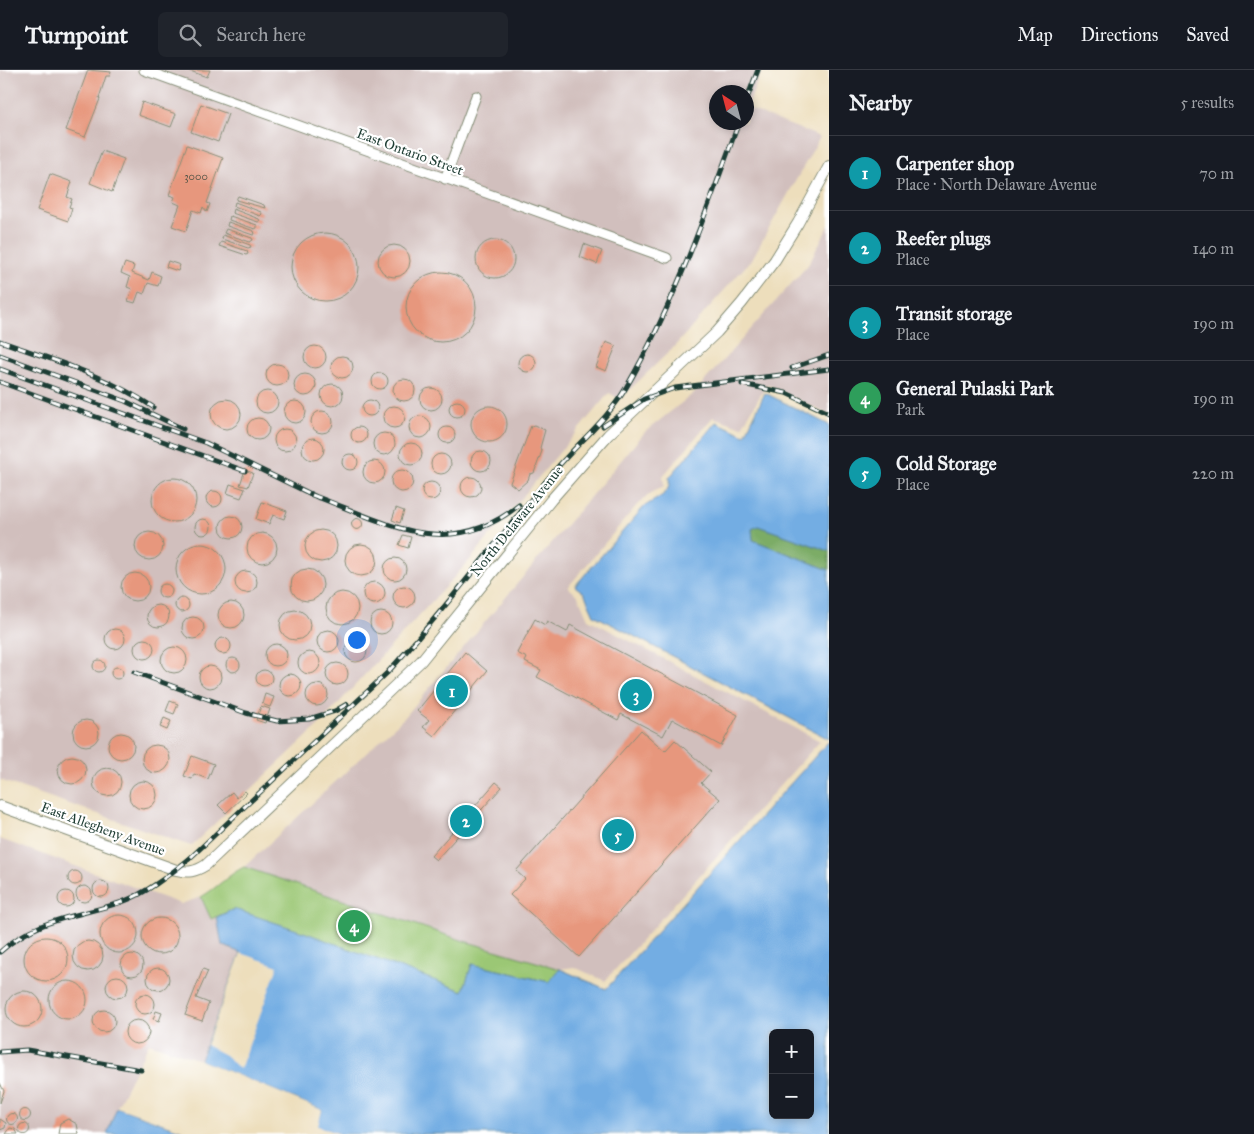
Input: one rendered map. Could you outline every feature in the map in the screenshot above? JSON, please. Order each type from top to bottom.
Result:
[{"type":"street","name":"East Ontario Street","points":[[144,70],[667,258]]},
{"type":"street","points":[[445,179],[476,96]]},
{"type":"street","name":"North Delaware Avenue","points":[[198,870],[214,859],[420,661],[551,500],[608,435],[717,332],[775,260],[798,223],[829,166]]},
{"type":"street","name":"East Allegheny Avenue","points":[[0,806],[176,870],[186,872],[198,870]]},
{"type":"shaded area","points":[[0,70],[762,70],[754,90],[754,85],[709,85],[709,130],[754,130],[754,111],[820,137],[752,259],[673,348],[620,399],[609,393],[469,561],[316,728],[191,846],[0,780]]},
{"type":"shaded area","points":[[829,225],[829,415],[767,384],[742,427],[713,417],[663,476],[664,486],[648,495],[637,505],[568,587],[578,596],[588,619],[820,741],[605,981],[574,967],[560,969],[549,967],[464,941],[244,867],[405,717],[645,432],[694,393],[808,265]]},
{"type":"shaded area","points":[[0,839],[181,904],[201,897],[211,919],[217,917],[222,945],[241,953],[200,1060],[149,1043],[117,1107],[107,1134],[0,1134]]},
{"type":"green space","points":[[758,526],[829,551],[829,570],[753,540],[752,529]]},
{"type":"green space","points":[[244,867],[464,941],[560,969],[549,982],[472,964],[463,991],[306,933],[234,909],[211,919],[201,897]]},
{"type":"water","points":[[765,393],[829,425],[829,551],[758,526],[752,529],[753,540],[829,570],[829,739],[594,615],[584,593],[575,586],[643,508],[665,493],[668,489],[669,478],[716,422],[745,435]]},
{"type":"water","points":[[829,741],[829,1134],[340,1134],[317,1126],[322,1110],[200,1060],[241,953],[222,945],[217,917],[234,909],[306,933],[463,991],[472,964],[549,982],[560,969],[606,989]]},
{"type":"water","points":[[117,1107],[191,1134],[107,1134]]},
{"type":"pier","points":[[241,953],[278,966],[240,1069],[225,1055],[206,1045]]},
{"type":"pier","points":[[198,1059],[322,1110],[318,1126],[340,1134],[333,1134],[315,1127],[319,1112],[199,1062]]},
{"type":"pier","points":[[118,1105],[192,1132],[194,1134],[117,1107]]},
{"type":"building","points":[[88,70],[111,72],[110,76],[106,76],[100,99],[85,137],[66,130]]},
{"type":"building","points":[[187,70],[210,70],[207,77]]},
{"type":"building","points":[[142,102],[176,114],[171,127],[138,115]]},
{"type":"building","points":[[201,104],[228,114],[218,142],[191,132]]},
{"type":"building","points":[[187,145],[223,158],[207,203],[210,204],[207,212],[203,207],[201,213],[193,210],[186,231],[172,226],[180,205],[173,202],[175,197],[169,195]]},
{"type":"building","points":[[102,151],[124,159],[112,192],[90,183]]},
{"type":"building","points":[[50,174],[72,182],[67,197],[72,199],[69,207],[72,208],[68,221],[37,210]]},
{"type":"building","points":[[238,196],[264,205],[265,208],[236,200]]},
{"type":"building","points":[[235,202],[262,214],[260,216],[234,206]]},
{"type":"building","points":[[233,209],[260,221],[258,222],[232,213]]},
{"type":"building","points":[[230,216],[257,225],[257,228],[255,229],[229,220]]},
{"type":"building","points":[[228,222],[254,231],[255,234],[253,235],[227,226]]},
{"type":"building","points":[[226,229],[253,240],[250,242],[224,233]]},
{"type":"building","points":[[318,233],[332,233],[344,238],[354,248],[359,260],[359,274],[354,286],[344,296],[332,301],[318,301],[306,296],[296,286],[291,274],[291,260],[296,248],[306,238]]},
{"type":"building","points":[[223,235],[251,247],[248,248],[222,239]]},
{"type":"building","points":[[495,240],[508,246],[514,259],[508,272],[495,278],[482,272],[476,259],[482,246]]},
{"type":"building","points":[[221,242],[247,251],[248,254],[219,246]]},
{"type":"building","points":[[584,244],[602,251],[597,264],[580,257]]},
{"type":"building","points":[[394,245],[406,249],[410,261],[406,273],[394,277],[382,273],[378,261],[382,249]]},
{"type":"building","points":[[168,261],[180,265],[178,271],[166,267]]},
{"type":"building","points":[[125,263],[134,266],[132,273],[149,280],[152,272],[161,276],[158,286],[148,283],[144,294],[139,292],[135,303],[128,301],[132,289],[127,287],[130,277],[121,273]]},
{"type":"building","points":[[441,272],[454,275],[466,282],[473,294],[476,307],[473,320],[466,332],[454,339],[441,342],[428,339],[416,332],[409,320],[406,307],[409,294],[416,282],[428,275]]},
{"type":"building","points":[[606,342],[616,346],[606,371],[596,367]]},
{"type":"building","points":[[315,346],[325,353],[326,357],[319,367],[315,368],[305,361],[304,357],[311,347]]},
{"type":"building","points":[[523,354],[531,354],[536,359],[534,370],[523,372],[518,367],[518,359]]},
{"type":"building","points":[[342,356],[352,363],[353,367],[346,377],[342,378],[332,371],[331,367],[338,357]]},
{"type":"building","points":[[277,364],[287,371],[288,375],[281,385],[277,386],[267,379],[266,375],[273,365]]},
{"type":"building","points":[[377,373],[383,373],[388,378],[386,387],[377,389],[372,384],[372,378]]},
{"type":"building","points":[[305,374],[315,381],[316,385],[309,395],[305,396],[295,389],[294,385],[301,375]]},
{"type":"building","points":[[404,379],[414,386],[415,390],[408,400],[404,401],[394,394],[393,390],[400,380]]},
{"type":"building","points":[[332,384],[342,391],[343,395],[336,405],[332,406],[322,399],[321,395],[328,385]]},
{"type":"building","points":[[431,388],[441,395],[442,399],[435,409],[431,410],[421,403],[420,399],[427,389]]},
{"type":"building","points":[[267,391],[277,398],[278,402],[271,412],[267,413],[257,406],[256,402],[263,392]]},
{"type":"building","points":[[226,399],[237,403],[241,414],[237,425],[226,429],[215,425],[211,414],[215,403]]},
{"type":"building","points":[[367,400],[373,400],[378,405],[376,414],[367,416],[362,411],[362,405]]},
{"type":"building","points":[[295,401],[305,408],[306,412],[299,422],[295,423],[285,416],[284,412],[291,402]]},
{"type":"building","points":[[454,401],[460,401],[465,406],[463,415],[454,417],[449,412],[449,406]]},
{"type":"building","points":[[394,406],[404,413],[405,417],[398,427],[394,428],[384,421],[383,417],[390,407]]},
{"type":"building","points":[[489,406],[502,411],[507,424],[502,437],[489,442],[476,437],[471,424],[476,411]]},
{"type":"building","points":[[322,411],[332,418],[333,422],[326,432],[322,433],[312,426],[311,422],[318,412]]},
{"type":"building","points":[[420,416],[430,423],[431,427],[424,437],[420,438],[410,431],[409,427],[416,417]]},
{"type":"building","points":[[258,418],[268,425],[269,429],[262,439],[258,440],[248,433],[247,429],[254,419]]},
{"type":"building","points":[[534,425],[545,430],[540,448],[542,451],[534,473],[530,474],[528,480],[518,489],[510,483],[531,426]]},
{"type":"building","points":[[359,427],[365,429],[367,435],[365,441],[359,443],[353,441],[351,435],[353,429]]},
{"type":"building","points":[[444,427],[450,427],[455,432],[453,441],[444,443],[439,438],[439,432]]},
{"type":"building","points":[[285,429],[295,436],[296,440],[289,450],[285,451],[275,444],[274,440],[281,430]]},
{"type":"building","points":[[384,433],[394,440],[395,444],[388,454],[384,455],[374,448],[373,444],[380,434]]},
{"type":"building","points":[[313,438],[323,445],[324,449],[317,459],[313,460],[303,453],[302,449],[309,439]]},
{"type":"building","points":[[411,443],[421,450],[422,454],[415,464],[411,465],[401,458],[400,454],[407,444]]},
{"type":"building","points":[[481,451],[488,454],[491,461],[488,468],[481,471],[474,468],[471,461],[474,454]]},
{"type":"building","points":[[350,454],[356,456],[358,462],[356,468],[350,470],[344,468],[342,462],[344,456]]},
{"type":"building","points":[[441,454],[448,457],[451,464],[448,471],[441,474],[434,471],[431,464],[434,457]]},
{"type":"building","points":[[374,461],[384,468],[385,472],[378,482],[374,483],[364,476],[363,472],[370,462]]},
{"type":"building","points":[[245,470],[253,473],[248,487],[240,485]]},
{"type":"building","points":[[402,470],[412,477],[413,481],[406,491],[402,492],[392,485],[391,481],[398,471]]},
{"type":"building","points":[[471,477],[478,480],[481,487],[478,494],[471,497],[464,494],[461,487],[464,480]]},
{"type":"building","points":[[174,478],[186,482],[192,488],[196,500],[192,512],[186,518],[174,522],[162,518],[156,512],[152,500],[156,488],[162,482]]},
{"type":"building","points":[[427,482],[435,482],[440,487],[438,498],[427,500],[422,495],[422,487]]},
{"type":"building","points":[[230,484],[245,489],[241,498],[227,493]]},
{"type":"building","points":[[214,491],[220,493],[222,499],[220,505],[214,507],[208,505],[206,499],[208,493]]},
{"type":"building","points":[[262,502],[287,511],[284,519],[273,515],[269,524],[256,519]]},
{"type":"building","points":[[396,508],[404,511],[400,523],[392,520]]},
{"type":"building","points":[[231,516],[239,519],[242,527],[239,535],[231,538],[223,535],[220,527],[223,519]]},
{"type":"building","points":[[203,519],[209,521],[211,527],[209,533],[203,535],[197,533],[195,527],[197,521]]},
{"type":"building","points":[[355,519],[359,519],[362,524],[361,528],[355,529],[352,526],[352,522]]},
{"type":"building","points":[[321,530],[332,535],[337,546],[332,557],[321,562],[310,557],[305,546],[310,535]]},
{"type":"building","points":[[149,532],[159,536],[163,546],[159,556],[149,560],[139,556],[135,546],[139,536]]},
{"type":"building","points":[[262,533],[273,537],[277,548],[273,559],[262,563],[251,559],[247,548],[251,537]]},
{"type":"building","points":[[403,535],[411,537],[408,548],[399,545]]},
{"type":"building","points":[[201,544],[211,546],[219,551],[224,559],[226,569],[224,579],[219,587],[211,592],[201,594],[191,592],[183,587],[178,579],[176,569],[178,559],[183,551],[191,546]]},
{"type":"building","points":[[361,544],[372,549],[377,560],[372,571],[361,576],[350,571],[345,560],[350,549]]},
{"type":"building","points":[[395,558],[403,561],[406,569],[403,577],[395,580],[387,577],[384,569],[387,561]]},
{"type":"building","points":[[307,569],[318,574],[323,585],[318,596],[307,601],[296,596],[291,585],[296,574]]},
{"type":"building","points":[[246,571],[254,574],[257,582],[254,590],[246,593],[238,590],[235,582],[238,574]]},
{"type":"building","points":[[135,573],[145,577],[149,587],[145,597],[135,601],[125,597],[121,587],[125,577]]},
{"type":"building","points":[[374,582],[382,585],[385,593],[382,601],[374,604],[366,601],[363,593],[366,585]]},
{"type":"building","points":[[162,584],[168,584],[172,591],[168,598],[162,598],[158,594],[158,588]]},
{"type":"building","points":[[404,586],[412,589],[415,597],[412,605],[404,608],[396,605],[393,597],[396,589]]},
{"type":"building","points":[[342,592],[353,597],[358,608],[353,619],[342,624],[331,619],[326,608],[331,597]]},
{"type":"building","points":[[182,598],[187,600],[189,605],[187,610],[182,612],[177,610],[175,605],[177,600]]},
{"type":"building","points":[[231,602],[240,606],[244,615],[240,624],[231,628],[222,624],[218,615],[222,606]]},
{"type":"building","points":[[158,605],[168,612],[169,616],[162,626],[158,627],[148,620],[147,616],[154,606]]},
{"type":"building","points":[[295,610],[306,614],[310,625],[306,636],[295,640],[284,636],[280,625],[284,614]]},
{"type":"building","points":[[381,612],[389,615],[392,623],[389,631],[381,634],[373,631],[370,623],[373,615]]},
{"type":"building","points":[[193,617],[203,624],[204,628],[197,638],[193,639],[183,632],[182,628],[189,618]]},
{"type":"building","points":[[535,619],[545,625],[547,621],[567,632],[570,625],[738,715],[721,746],[672,719],[663,736],[621,714],[618,720],[537,677],[541,670],[525,662],[527,658],[517,653]]},
{"type":"building","points":[[115,629],[122,632],[125,639],[122,646],[115,649],[108,646],[105,639],[108,632]]},
{"type":"building","points":[[328,630],[336,633],[339,641],[336,649],[328,652],[320,649],[317,641],[320,633]]},
{"type":"building","points":[[220,638],[226,638],[231,643],[229,652],[220,654],[215,649],[215,643]]},
{"type":"building","points":[[144,639],[151,642],[154,649],[151,656],[144,659],[137,656],[134,649],[137,642]]},
{"type":"building","points":[[356,640],[364,643],[367,651],[364,659],[356,662],[348,659],[345,651],[348,643]]},
{"type":"building","points":[[276,644],[284,647],[287,655],[284,663],[276,666],[268,663],[265,655],[268,647]]},
{"type":"building","points":[[174,647],[183,651],[187,660],[183,669],[174,673],[165,669],[161,660],[165,651]]},
{"type":"building","points":[[309,652],[317,655],[320,663],[317,671],[309,674],[301,671],[298,663],[301,655]]},
{"type":"building","points":[[465,652],[487,671],[434,736],[423,727],[429,720],[417,711]]},
{"type":"building","points":[[233,658],[238,660],[240,665],[238,670],[233,672],[228,670],[226,665],[228,660]]},
{"type":"building","points":[[101,660],[104,661],[104,671],[97,672],[94,671],[93,664],[94,661]]},
{"type":"building","points":[[337,663],[345,666],[348,674],[345,682],[337,685],[329,682],[326,674],[329,666]]},
{"type":"building","points":[[210,666],[218,669],[221,677],[218,685],[210,688],[202,685],[199,677],[202,669]]},
{"type":"building","points":[[119,667],[122,668],[122,678],[115,679],[112,678],[111,671],[112,668]]},
{"type":"building","points":[[264,670],[272,678],[264,686],[256,678]]},
{"type":"building","points":[[290,674],[298,677],[301,685],[298,693],[290,696],[282,693],[279,685],[282,677]]},
{"type":"building","points":[[317,684],[325,687],[328,695],[325,703],[317,706],[309,703],[306,695],[309,687]]},
{"type":"building","points":[[265,694],[274,697],[270,707],[262,704]]},
{"type":"building","points":[[170,701],[178,704],[174,714],[166,711]]},
{"type":"building","points":[[261,706],[270,709],[265,723],[256,720]]},
{"type":"building","points":[[164,718],[171,721],[167,730],[160,727]]},
{"type":"building","points":[[86,720],[96,723],[99,733],[96,743],[86,746],[76,743],[73,733],[76,723]]},
{"type":"building","points":[[641,730],[665,751],[675,740],[711,772],[701,783],[720,799],[579,957],[510,895],[525,879],[516,871]]},
{"type":"building","points":[[121,733],[131,736],[134,746],[131,756],[121,759],[111,756],[108,746],[111,736]]},
{"type":"building","points":[[156,745],[166,749],[170,759],[166,769],[156,773],[146,769],[142,759],[146,749]]},
{"type":"building","points":[[72,756],[82,760],[86,770],[82,780],[72,784],[62,780],[58,770],[62,760]]},
{"type":"building","points":[[192,756],[214,764],[208,779],[194,774],[192,779],[184,776]]},
{"type":"building","points":[[107,768],[117,772],[121,782],[117,792],[107,796],[97,792],[93,782],[97,772]]},
{"type":"building","points":[[143,781],[153,785],[157,795],[153,805],[143,809],[133,805],[129,795],[133,785]]},
{"type":"building","points":[[496,782],[502,787],[436,860],[431,856]]},
{"type":"building","points":[[245,791],[247,793],[226,813],[218,805],[232,792],[237,798]]},
{"type":"building","points":[[75,871],[80,873],[82,878],[80,883],[75,885],[70,883],[68,878],[70,873]]},
{"type":"building","points":[[98,881],[104,881],[109,886],[107,895],[98,897],[93,892],[93,886]]},
{"type":"building","points":[[81,886],[87,886],[92,891],[90,900],[81,902],[76,897],[76,891]]},
{"type":"building","points":[[66,891],[72,893],[74,899],[72,905],[66,907],[60,905],[58,899],[60,893]]},
{"type":"building","points":[[119,915],[132,921],[138,934],[132,947],[119,953],[106,947],[100,934],[106,921]]},
{"type":"building","points":[[160,918],[173,923],[178,936],[173,949],[160,954],[147,949],[142,936],[147,923]]},
{"type":"building","points":[[46,937],[58,941],[64,947],[68,959],[64,971],[58,977],[46,981],[34,977],[28,971],[24,959],[28,947],[34,941]]},
{"type":"building","points":[[88,941],[99,945],[103,956],[99,967],[88,971],[77,967],[73,956],[77,945]]},
{"type":"building","points":[[132,954],[140,957],[143,965],[140,973],[132,976],[124,973],[121,965],[124,957]]},
{"type":"building","points":[[158,968],[166,971],[169,979],[166,987],[158,990],[150,987],[147,979],[150,971]]},
{"type":"building","points":[[203,969],[208,971],[196,998],[209,1003],[202,1021],[185,1015]]},
{"type":"building","points":[[117,976],[125,979],[128,987],[125,995],[117,998],[109,995],[106,987],[109,979]]},
{"type":"building","points":[[68,981],[81,987],[87,1000],[81,1013],[68,1019],[55,1013],[49,1000],[55,987]]},
{"type":"building","points":[[24,991],[37,996],[42,1009],[37,1022],[24,1027],[11,1022],[6,1009],[11,996]]},
{"type":"building","points":[[145,994],[152,997],[155,1004],[152,1011],[145,1014],[138,1011],[135,1004],[138,997]]},
{"type":"building","points":[[104,1010],[112,1013],[115,1021],[112,1029],[104,1032],[96,1029],[93,1021],[96,1013]]},
{"type":"building","points":[[156,1011],[162,1013],[159,1021],[153,1019]]},
{"type":"building","points":[[137,1020],[142,1021],[148,1027],[148,1037],[142,1043],[137,1044],[132,1043],[126,1037],[125,1032],[126,1027],[132,1021]]},
{"type":"building","points":[[0,1083],[4,1091],[0,1103]]},
{"type":"building","points":[[25,1109],[31,1115],[25,1121],[19,1115]]},
{"type":"building","points":[[12,1113],[18,1119],[12,1125],[6,1119]]},
{"type":"building","points":[[0,1119],[6,1123],[5,1128],[0,1130]]},
{"type":"building","points":[[68,1119],[77,1124],[79,1134],[58,1134],[60,1123]]},
{"type":"building","points":[[24,1123],[30,1129],[24,1135],[18,1129]]},
{"type":"building","points":[[10,1128],[15,1129],[18,1134],[6,1134]]},
{"type":"railway","points":[[752,85],[758,70]]},
{"type":"railway","points":[[0,952],[28,932],[43,925],[122,902],[149,889],[166,877],[189,859],[387,673],[450,600],[551,475],[601,421],[627,386],[675,290],[736,130]]},
{"type":"railway","points":[[0,341],[60,362],[117,386],[153,407]]},
{"type":"railway","points":[[0,355],[125,401],[183,429]]},
{"type":"railway","points":[[792,368],[829,355]]},
{"type":"railway","points":[[0,369],[206,443],[319,498]]},
{"type":"railway","points":[[603,426],[644,399],[675,388],[829,369]]},
{"type":"railway","points":[[0,382],[245,471]]},
{"type":"railway","points":[[742,384],[786,393],[829,413]]},
{"type":"railway","points":[[312,495],[391,525],[417,532],[442,534],[467,532],[493,522],[519,505]]},
{"type":"railway","points":[[134,672],[246,713],[277,721],[309,719],[335,711],[347,704]]},
{"type":"railway","points":[[0,1052],[27,1050],[141,1070]]},
{"type":"place","name":"Carpenter shop","points":[[452,691]]},
{"type":"place","name":"Transit storage","points":[[636,695]]},
{"type":"place","name":"Reefer plugs","points":[[466,821]]},
{"type":"place","name":"Cold Storage","points":[[618,835]]},
{"type":"place","name":"General Pulaski Park","points":[[354,926]]}]
